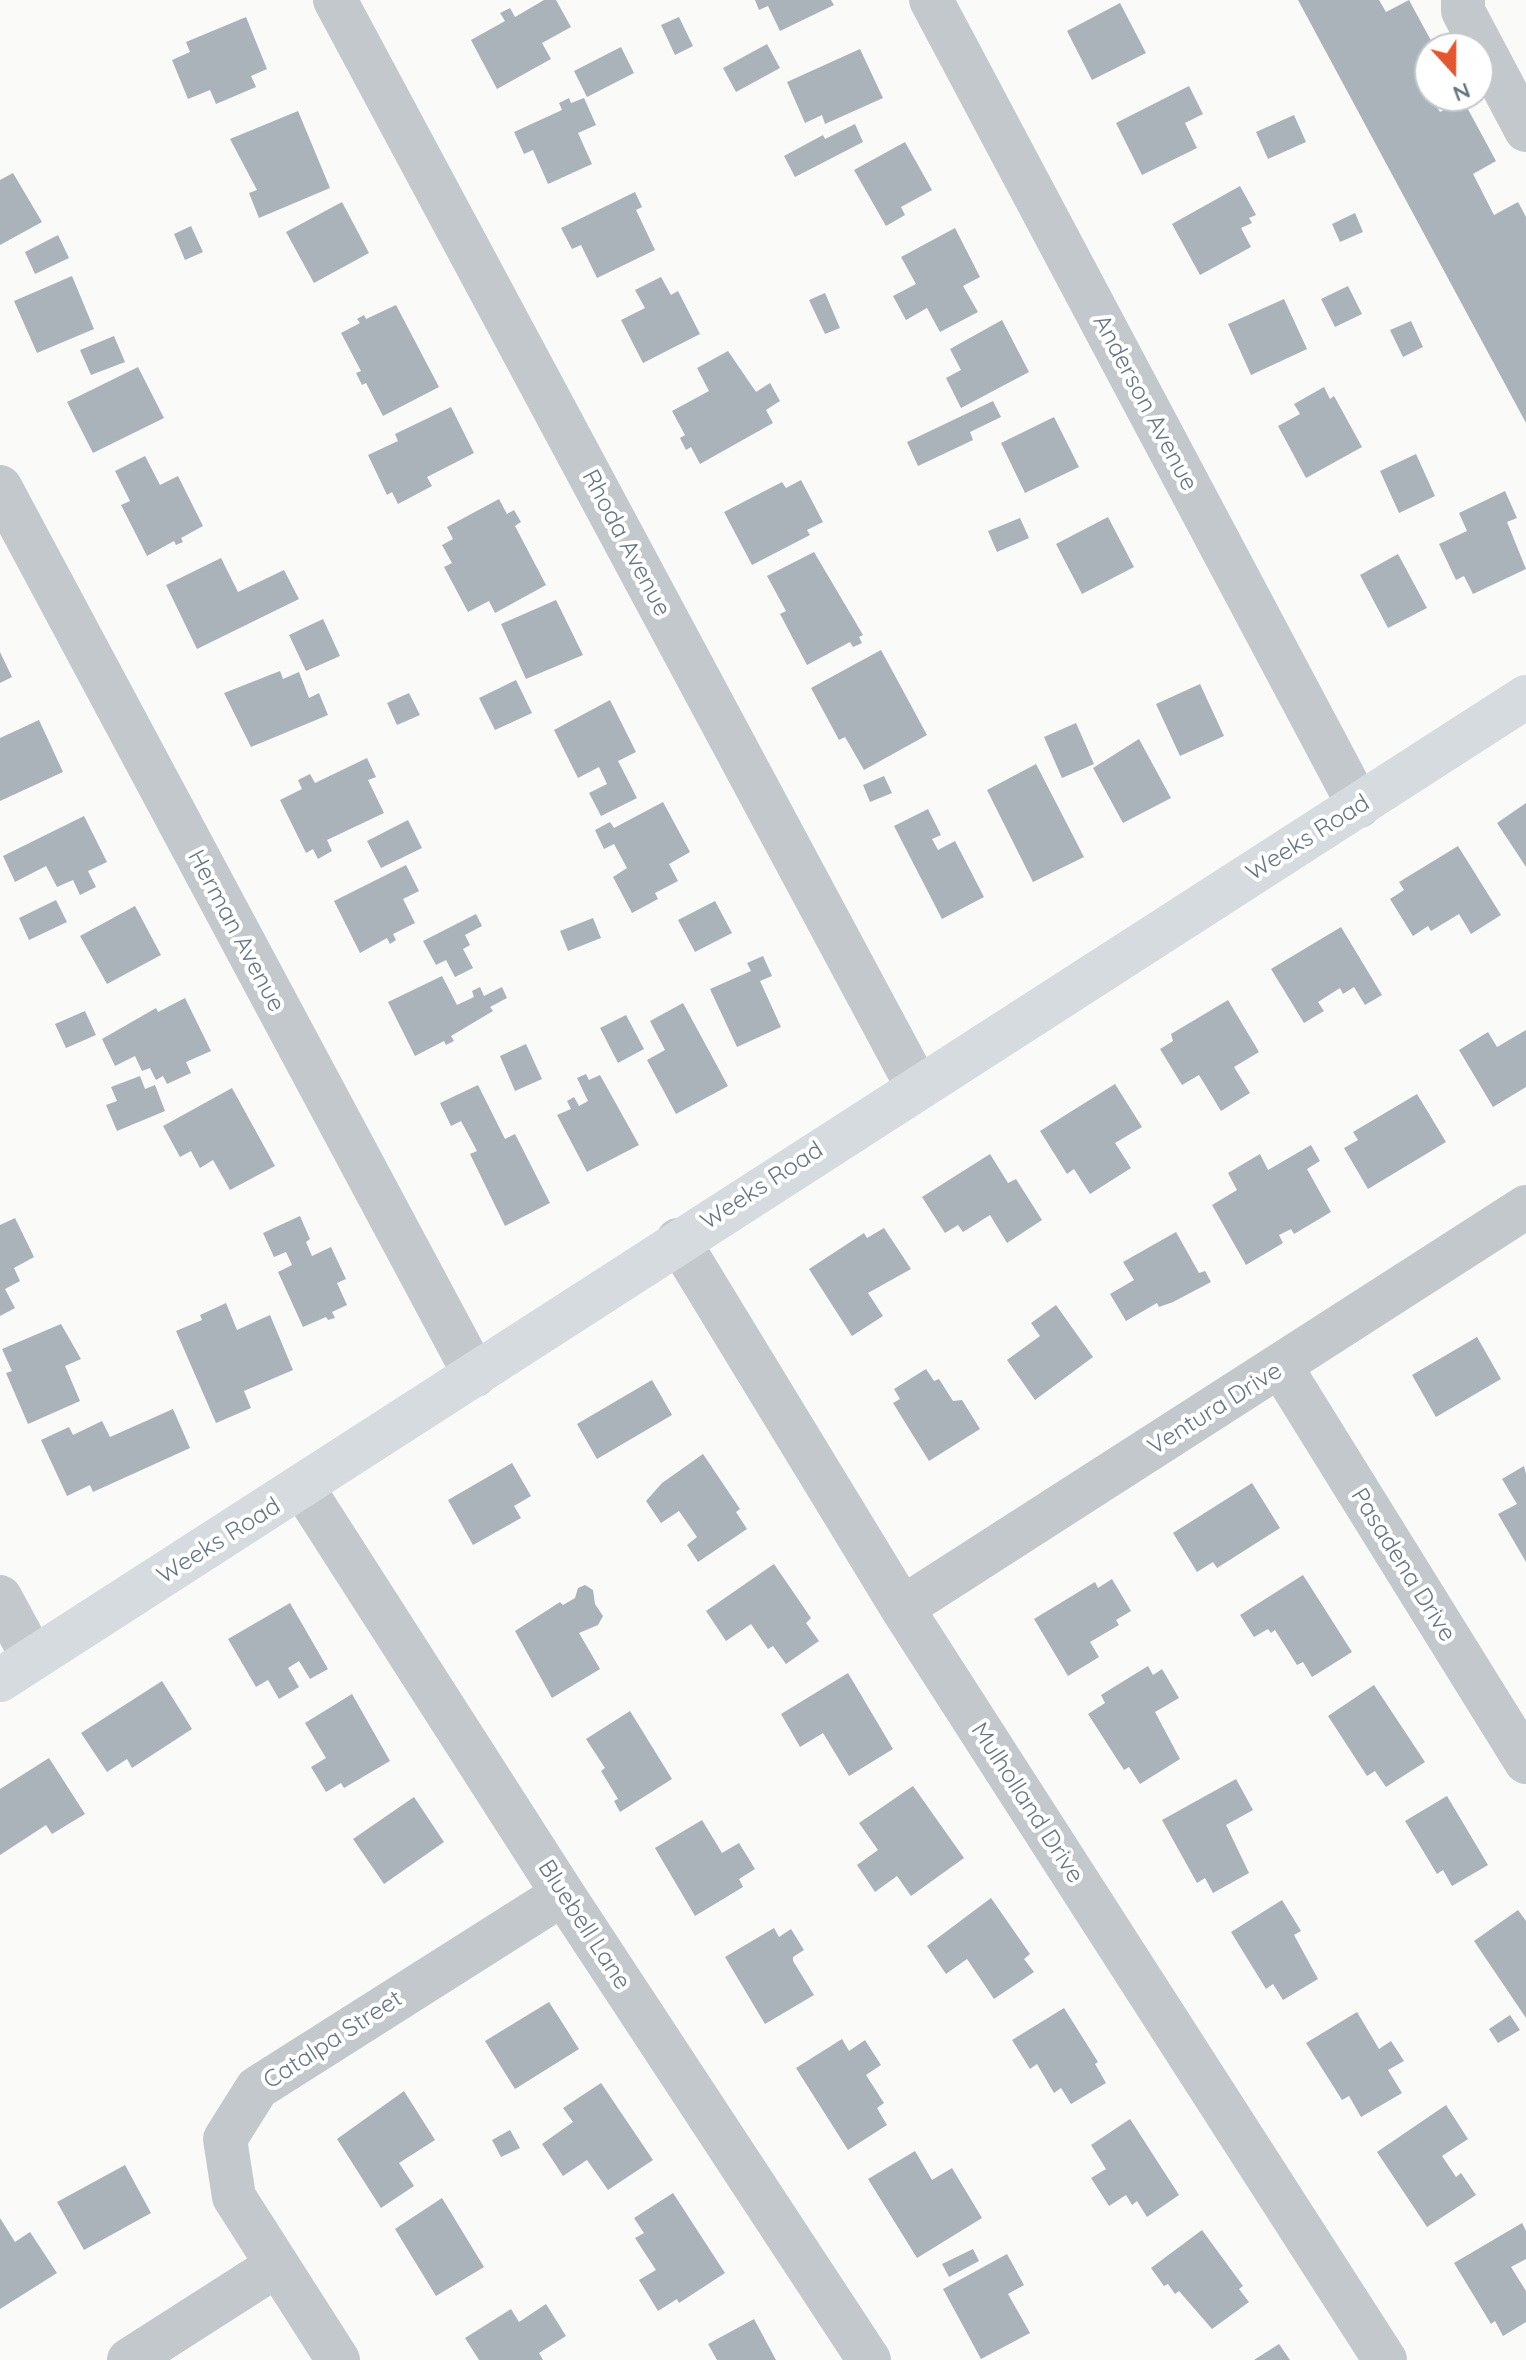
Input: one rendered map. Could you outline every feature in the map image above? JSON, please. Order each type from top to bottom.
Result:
[{"type":"street","name":"Rhoda Avenue","points":[[335,0],[917,1086]]},
{"type":"street","name":"Anderson Avenue","points":[[931,0],[1359,806]]},
{"type":"street","points":[[1463,0],[1463,11],[1526,130]]},
{"type":"street","name":"Herman Avenue","points":[[0,487],[475,1375]]},
{"type":"street","name":"Weeks Road","points":[[17,1669],[303,1488],[917,1086],[1526,697]]},
{"type":"street","name":"Ventura Drive","points":[[902,1608],[1526,1207]]},
{"type":"street","name":"Mulholland Drive","points":[[678,1240],[902,1608],[1385,2360]]},
{"type":"street","name":"Pasadena Drive","points":[[1281,1367],[1526,1762]]},
{"type":"street","name":"Bluebell Lane","points":[[303,1488],[563,1894],[869,2360]]},
{"type":"street","points":[[0,1597],[17,1669]]},
{"type":"street","name":"Catalpa Street","points":[[338,2360],[234,2197],[225,2139],[257,2088],[563,1894]]},
{"type":"street","points":[[129,2360],[276,2266]]},
{"type":"building","points":[[544,0],[556,0],[571,27],[542,43],[551,59],[497,89],[471,40],[505,21],[500,13],[510,8],[515,17]]},
{"type":"building","points":[[755,0],[831,0],[834,5],[780,31],[768,6],[759,10]]},
{"type":"building","points":[[1298,0],[1379,0],[1386,12],[1409,0],[1426,32],[1414,32],[1414,112],[1469,112],[1496,161],[1473,174],[1494,215],[1518,202],[1526,217],[1526,423]]},
{"type":"building","points":[[1120,3],[1146,53],[1092,80],[1067,31]]},
{"type":"building","points":[[246,17],[267,69],[251,76],[256,87],[216,104],[210,90],[188,99],[172,60],[190,52],[186,42]]},
{"type":"building","points":[[679,17],[693,46],[675,55],[661,25]]},
{"type":"building","points":[[767,44],[780,68],[736,92],[723,68]]},
{"type":"building","points":[[621,47],[634,73],[587,97],[574,71]]},
{"type":"building","points":[[860,49],[883,98],[825,124],[822,115],[805,123],[787,82]]},
{"type":"building","points":[[1189,86],[1203,114],[1185,123],[1197,148],[1142,175],[1116,123]]},
{"type":"building","points":[[569,98],[571,103],[584,98],[596,125],[578,133],[592,164],[548,184],[533,150],[524,154],[514,132],[562,110],[559,103]]},
{"type":"building","points":[[298,111],[330,188],[259,218],[249,193],[257,190],[230,139]]},
{"type":"building","points":[[1294,115],[1306,142],[1268,159],[1256,132]]},
{"type":"building","points":[[855,124],[863,142],[795,177],[784,156],[823,135],[825,139]]},
{"type":"building","points":[[905,142],[932,190],[901,207],[905,215],[886,226],[854,170]]},
{"type":"building","points":[[13,173],[42,222],[0,245],[0,180]]},
{"type":"building","points":[[1240,186],[1256,215],[1249,218],[1252,223],[1241,228],[1251,247],[1200,275],[1172,224]]},
{"type":"building","points":[[635,192],[642,207],[636,210],[655,250],[597,278],[581,245],[572,249],[561,228]]},
{"type":"building","points":[[342,202],[369,253],[314,283],[286,232]]},
{"type":"building","points":[[1355,213],[1363,232],[1340,242],[1332,224]]},
{"type":"building","points":[[191,226],[203,252],[185,260],[174,234]]},
{"type":"building","points":[[955,228],[980,277],[963,286],[978,312],[940,332],[927,308],[906,320],[893,296],[916,284],[901,257]]},
{"type":"building","points":[[58,235],[69,258],[35,274],[25,252]]},
{"type":"building","points":[[72,276],[94,329],[37,353],[14,301]]},
{"type":"building","points":[[661,277],[671,295],[678,291],[700,334],[643,363],[621,320],[645,308],[635,290]]},
{"type":"building","points":[[1348,286],[1362,314],[1335,327],[1321,299]]},
{"type":"building","points":[[825,293],[840,328],[825,334],[809,300]]},
{"type":"building","points":[[1284,299],[1307,349],[1251,375],[1228,324]]},
{"type":"building","points":[[396,305],[439,387],[383,416],[366,383],[362,385],[356,373],[361,371],[341,333],[360,323],[357,319],[364,315],[366,319]]},
{"type":"building","points":[[1002,320],[1029,372],[961,408],[946,378],[961,370],[950,349]]},
{"type":"building","points":[[1411,321],[1423,347],[1403,357],[1390,330]]},
{"type":"building","points":[[114,336],[125,362],[91,375],[80,350]]},
{"type":"building","points":[[728,351],[756,392],[770,383],[780,401],[766,410],[773,423],[700,464],[691,447],[686,450],[680,438],[685,435],[672,411],[709,391],[697,368]]},
{"type":"building","points":[[138,367],[164,418],[93,453],[67,402]]},
{"type":"building","points":[[1324,387],[1330,399],[1334,396],[1362,447],[1306,478],[1278,426],[1300,414],[1294,404]]},
{"type":"building","points":[[993,401],[1001,417],[970,432],[973,440],[918,466],[907,442]]},
{"type":"building","points":[[451,407],[474,453],[427,477],[432,486],[398,504],[392,492],[387,495],[368,455],[398,441],[395,434]]},
{"type":"building","points":[[1054,417],[1079,467],[1025,493],[1001,443]]},
{"type":"building","points":[[1416,454],[1435,496],[1399,513],[1380,471]]},
{"type":"building","points":[[145,456],[160,485],[178,476],[203,526],[181,538],[183,542],[176,545],[174,541],[147,556],[121,505],[130,501],[115,471]]},
{"type":"building","points":[[801,480],[823,522],[807,530],[810,535],[752,565],[724,512],[782,482],[786,488]]},
{"type":"building","points":[[1505,491],[1517,518],[1507,522],[1526,569],[1473,594],[1464,576],[1456,580],[1439,544],[1467,531],[1459,513]]},
{"type":"building","points":[[499,499],[507,514],[514,510],[521,522],[515,526],[546,585],[495,613],[489,601],[468,612],[444,567],[452,563],[442,545],[453,539],[447,527]]},
{"type":"building","points":[[1108,517],[1134,567],[1082,594],[1056,544]]},
{"type":"building","points":[[1020,518],[1029,538],[997,552],[988,531]]},
{"type":"building","points":[[814,552],[863,635],[859,637],[862,643],[853,647],[850,642],[807,665],[780,614],[786,611],[767,576]]},
{"type":"building","points":[[1398,554],[1427,608],[1388,628],[1360,575]]},
{"type":"building","points":[[221,558],[238,592],[284,570],[299,599],[197,649],[166,585]]},
{"type":"building","points":[[556,600],[583,655],[526,679],[501,624]]},
{"type":"building","points":[[323,619],[340,656],[306,671],[289,635]]},
{"type":"building","points":[[881,650],[927,735],[864,770],[845,737],[839,740],[811,688]]},
{"type":"building","points":[[0,652],[12,677],[0,683]]},
{"type":"building","points":[[280,671],[283,679],[299,672],[309,698],[319,693],[328,715],[251,747],[224,693]]},
{"type":"building","points":[[516,680],[532,713],[495,730],[479,698]]},
{"type":"building","points":[[1200,684],[1224,736],[1180,756],[1156,704]]},
{"type":"building","points":[[409,693],[420,715],[397,725],[387,703]]},
{"type":"building","points":[[610,700],[636,752],[618,761],[637,798],[601,816],[589,793],[607,784],[599,767],[578,778],[554,730]]},
{"type":"building","points":[[39,720],[63,772],[0,801],[0,738]]},
{"type":"building","points":[[1076,723],[1094,764],[1062,778],[1044,737]]},
{"type":"building","points":[[1139,739],[1171,798],[1123,823],[1093,768]]},
{"type":"building","points":[[367,758],[376,777],[368,780],[384,813],[327,840],[332,851],[318,859],[313,849],[306,853],[280,800],[302,789],[298,780],[310,774],[315,783]]},
{"type":"building","points":[[1036,764],[1084,857],[1033,882],[987,790]]},
{"type":"building","points":[[884,776],[892,793],[870,802],[863,785]]},
{"type":"building","points":[[663,802],[690,852],[669,864],[678,881],[655,893],[658,899],[632,913],[613,877],[627,868],[614,844],[604,849],[595,830],[610,822],[614,828]]},
{"type":"building","points":[[1526,803],[1526,867],[1497,823]]},
{"type":"building","points":[[928,809],[941,835],[932,839],[938,850],[955,841],[984,897],[942,919],[894,826]]},
{"type":"building","points":[[84,816],[107,862],[88,871],[96,887],[80,895],[73,880],[57,887],[46,866],[15,882],[3,856]]},
{"type":"building","points":[[408,820],[422,848],[381,868],[367,841]]},
{"type":"building","points":[[1458,846],[1501,915],[1471,934],[1459,914],[1431,931],[1428,926],[1413,936],[1390,899],[1404,890],[1399,882]]},
{"type":"building","points":[[406,865],[419,891],[403,899],[415,923],[393,934],[396,940],[390,944],[387,938],[360,953],[334,901]]},
{"type":"building","points":[[56,900],[67,922],[29,940],[19,918]]},
{"type":"building","points":[[715,901],[732,933],[695,952],[678,920]]},
{"type":"building","points":[[135,906],[161,955],[107,984],[80,936]]},
{"type":"building","points":[[476,914],[482,926],[465,935],[470,945],[463,949],[473,968],[455,977],[446,960],[436,965],[423,941]]},
{"type":"building","points":[[593,918],[601,938],[568,951],[560,931]]},
{"type":"building","points":[[1341,927],[1382,995],[1365,1005],[1354,987],[1343,994],[1340,988],[1318,1002],[1324,1011],[1304,1023],[1271,969]]},
{"type":"building","points":[[763,956],[772,976],[760,981],[781,1027],[737,1047],[710,989],[751,971],[747,963]]},
{"type":"building","points":[[442,976],[457,1005],[474,997],[472,991],[480,987],[484,996],[502,987],[507,998],[490,1007],[493,1011],[451,1036],[454,1041],[446,1045],[444,1041],[415,1056],[388,1002]]},
{"type":"building","points":[[185,998],[211,1051],[186,1062],[191,1073],[167,1084],[163,1076],[156,1080],[150,1068],[142,1071],[135,1056],[115,1066],[102,1039],[156,1008],[158,1012]]},
{"type":"building","points":[[1228,1000],[1259,1052],[1234,1067],[1250,1093],[1221,1111],[1199,1075],[1182,1085],[1160,1049],[1173,1041],[1171,1034]]},
{"type":"building","points":[[683,1003],[728,1086],[676,1114],[647,1060],[665,1050],[650,1021]]},
{"type":"building","points":[[85,1011],[96,1035],[66,1048],[55,1024]]},
{"type":"building","points":[[626,1015],[644,1049],[618,1063],[600,1028]]},
{"type":"building","points":[[1526,1030],[1526,1087],[1493,1107],[1459,1050],[1488,1032],[1497,1047]]},
{"type":"building","points":[[526,1044],[542,1079],[515,1091],[500,1056]]},
{"type":"building","points":[[586,1074],[589,1080],[600,1075],[639,1145],[587,1172],[557,1115],[571,1109],[567,1101],[574,1097],[579,1106],[588,1101],[577,1078]]},
{"type":"building","points":[[140,1076],[145,1089],[155,1085],[165,1111],[117,1131],[106,1105],[117,1101],[111,1087]]},
{"type":"building","points":[[1115,1084],[1142,1127],[1115,1143],[1131,1168],[1090,1194],[1074,1169],[1067,1174],[1040,1131]]},
{"type":"building","points":[[478,1085],[505,1139],[515,1134],[550,1203],[505,1226],[470,1154],[477,1151],[461,1121],[451,1126],[440,1103]]},
{"type":"building","points":[[232,1088],[275,1166],[230,1190],[213,1160],[200,1168],[191,1151],[180,1157],[163,1126]]},
{"type":"building","points":[[1417,1094],[1446,1142],[1368,1189],[1344,1148],[1358,1140],[1353,1132]]},
{"type":"building","points":[[1311,1145],[1320,1161],[1307,1169],[1331,1212],[1294,1234],[1291,1229],[1279,1235],[1283,1243],[1246,1265],[1212,1205],[1237,1190],[1228,1173],[1260,1154],[1268,1170]]},
{"type":"building","points":[[990,1154],[1008,1183],[1016,1179],[1042,1220],[1007,1243],[990,1215],[963,1232],[958,1225],[945,1233],[922,1197]]},
{"type":"building","points":[[300,1216],[310,1239],[306,1242],[312,1256],[331,1247],[346,1279],[337,1283],[347,1305],[332,1312],[335,1318],[328,1320],[326,1317],[303,1327],[278,1272],[292,1265],[286,1252],[274,1257],[263,1233]]},
{"type":"building","points":[[15,1218],[34,1257],[14,1268],[20,1281],[5,1289],[15,1308],[0,1316],[0,1225]]},
{"type":"building","points":[[884,1228],[911,1269],[868,1293],[883,1316],[852,1336],[809,1269],[864,1233],[867,1238]]},
{"type":"building","points":[[1176,1232],[1199,1273],[1205,1271],[1211,1282],[1173,1302],[1159,1307],[1157,1303],[1126,1321],[1110,1294],[1134,1280],[1123,1262]]},
{"type":"building","points":[[226,1303],[237,1330],[270,1315],[293,1370],[244,1391],[251,1408],[216,1423],[176,1331],[202,1320],[200,1315]]},
{"type":"building","points":[[1056,1305],[1093,1357],[1035,1400],[1007,1360],[1040,1336],[1031,1323]]},
{"type":"building","points":[[61,1324],[81,1359],[65,1366],[80,1401],[28,1424],[6,1373],[12,1371],[2,1349]]},
{"type":"building","points":[[1477,1337],[1501,1379],[1436,1417],[1412,1375]]},
{"type":"building","points":[[926,1369],[934,1381],[939,1379],[953,1401],[962,1400],[980,1429],[929,1461],[893,1403],[900,1399],[894,1389]]},
{"type":"building","points":[[652,1380],[672,1415],[597,1459],[577,1424]]},
{"type":"building","points":[[173,1409],[190,1448],[93,1492],[90,1485],[67,1496],[41,1440],[69,1427],[73,1435],[102,1421],[110,1437]]},
{"type":"building","points":[[703,1454],[740,1509],[736,1512],[747,1529],[698,1562],[687,1545],[697,1537],[679,1511],[661,1523],[646,1501],[662,1483]]},
{"type":"building","points":[[512,1463],[531,1496],[514,1506],[521,1518],[473,1545],[448,1500]]},
{"type":"building","points":[[1524,1466],[1526,1562],[1498,1514],[1517,1504],[1502,1479]]},
{"type":"building","points":[[1252,1483],[1280,1528],[1217,1568],[1213,1562],[1197,1572],[1173,1533]]},
{"type":"building","points":[[774,1564],[811,1618],[806,1623],[819,1641],[786,1664],[773,1646],[768,1649],[751,1624],[726,1641],[706,1611]]},
{"type":"building","points":[[1303,1575],[1352,1652],[1312,1677],[1303,1662],[1297,1665],[1275,1630],[1271,1633],[1268,1629],[1254,1637],[1240,1615]]},
{"type":"building","points":[[1112,1579],[1131,1611],[1116,1620],[1119,1625],[1090,1642],[1099,1657],[1068,1676],[1034,1619],[1095,1582],[1098,1588]]},
{"type":"building","points":[[585,1585],[593,1590],[595,1604],[603,1616],[598,1625],[579,1633],[600,1669],[552,1698],[515,1631],[560,1602],[563,1605],[575,1598],[578,1588]]},
{"type":"building","points":[[290,1603],[328,1669],[310,1679],[299,1661],[288,1668],[299,1687],[279,1699],[268,1680],[256,1687],[228,1639]]},
{"type":"building","points":[[1148,1666],[1153,1675],[1162,1669],[1179,1698],[1155,1712],[1180,1759],[1140,1784],[1129,1767],[1124,1770],[1088,1714],[1105,1703],[1101,1695]]},
{"type":"building","points":[[848,1673],[893,1749],[849,1776],[823,1733],[800,1747],[781,1714]]},
{"type":"building","points":[[162,1681],[192,1729],[132,1768],[127,1759],[107,1772],[81,1733]]},
{"type":"building","points":[[1374,1685],[1425,1762],[1386,1787],[1375,1771],[1367,1776],[1328,1716]]},
{"type":"building","points":[[352,1694],[390,1761],[344,1788],[341,1783],[326,1792],[311,1767],[326,1758],[305,1723]]},
{"type":"building","points":[[630,1711],[672,1779],[620,1812],[614,1801],[618,1799],[601,1771],[605,1768],[586,1739]]},
{"type":"building","points":[[49,1758],[85,1814],[52,1834],[46,1825],[0,1855],[0,1789]]},
{"type":"building","points":[[1236,1779],[1253,1810],[1226,1825],[1249,1873],[1213,1893],[1205,1878],[1197,1883],[1162,1820]]},
{"type":"building","points":[[913,1786],[964,1858],[911,1896],[897,1876],[875,1892],[857,1865],[878,1850],[859,1823]]},
{"type":"building","points":[[1447,1796],[1488,1865],[1452,1886],[1443,1870],[1437,1874],[1405,1821]]},
{"type":"building","points":[[414,1797],[444,1842],[384,1884],[353,1839]]},
{"type":"building","points":[[702,1820],[722,1853],[739,1843],[755,1869],[739,1879],[743,1887],[695,1916],[655,1848]]},
{"type":"building","points":[[991,1898],[1030,1954],[1024,1959],[1034,1972],[994,1999],[967,1959],[946,1974],[927,1946]]},
{"type":"building","points":[[1282,1900],[1301,1931],[1294,1935],[1318,1979],[1283,2000],[1273,1984],[1266,1989],[1231,1932]]},
{"type":"building","points":[[1518,1910],[1526,1921],[1526,2018],[1474,1941]]},
{"type":"building","points":[[774,1928],[779,1937],[791,1929],[804,1950],[793,1957],[793,1961],[814,1995],[765,2024],[725,1957]]},
{"type":"building","points":[[549,2002],[579,2049],[515,2089],[485,2041]]},
{"type":"building","points":[[1064,2008],[1098,2062],[1095,2064],[1106,2083],[1071,2104],[1061,2088],[1054,2093],[1037,2064],[1030,2069],[1012,2040]]},
{"type":"building","points":[[1357,2012],[1379,2049],[1391,2041],[1404,2061],[1388,2070],[1402,2093],[1361,2117],[1349,2096],[1342,2100],[1306,2043]]},
{"type":"building","points":[[1510,2015],[1520,2030],[1498,2043],[1489,2029]]},
{"type":"building","points":[[842,2039],[849,2051],[865,2040],[881,2065],[866,2075],[884,2103],[877,2108],[887,2125],[848,2150],[796,2068]]},
{"type":"building","points":[[601,2083],[653,2160],[608,2190],[587,2160],[563,2176],[542,2144],[573,2122],[563,2108]]},
{"type":"building","points":[[404,2091],[435,2140],[399,2163],[414,2186],[381,2208],[337,2139]]},
{"type":"building","points":[[1446,2105],[1468,2139],[1442,2156],[1456,2177],[1461,2173],[1476,2195],[1427,2227],[1377,2152]]},
{"type":"building","points":[[1130,2119],[1179,2195],[1147,2217],[1137,2201],[1132,2205],[1126,2195],[1109,2206],[1091,2178],[1106,2169],[1091,2145]]},
{"type":"building","points":[[510,2130],[520,2148],[501,2157],[492,2140]]},
{"type":"building","points":[[915,2151],[932,2180],[952,2168],[982,2218],[917,2258],[868,2179]]},
{"type":"building","points":[[125,2165],[151,2213],[84,2250],[57,2202]]},
{"type":"building","points":[[673,2193],[725,2273],[679,2303],[677,2299],[658,2311],[639,2280],[656,2270],[635,2238],[644,2233],[634,2218]]},
{"type":"building","points":[[442,2198],[484,2267],[436,2296],[395,2229]]},
{"type":"building","points":[[0,2218],[15,2242],[30,2232],[57,2273],[0,2309]]},
{"type":"building","points":[[1522,2223],[1526,2231],[1526,2259],[1511,2267],[1526,2291],[1526,2322],[1503,2336],[1495,2321],[1491,2324],[1454,2263]]},
{"type":"building","points":[[1202,2230],[1243,2286],[1239,2289],[1249,2302],[1212,2329],[1179,2291],[1175,2294],[1168,2284],[1164,2286],[1151,2268]]},
{"type":"building","points":[[973,2249],[979,2261],[949,2277],[942,2264]]},
{"type":"building","points":[[1007,2254],[1024,2285],[1008,2294],[1030,2333],[981,2359],[943,2289]]},
{"type":"building","points":[[546,2304],[566,2336],[539,2353],[543,2360],[479,2360],[465,2338],[511,2309],[519,2322]]},
{"type":"building","points":[[754,2319],[776,2360],[717,2360],[708,2344]]},
{"type":"building","points":[[1279,2344],[1290,2360],[1254,2360]]}]
